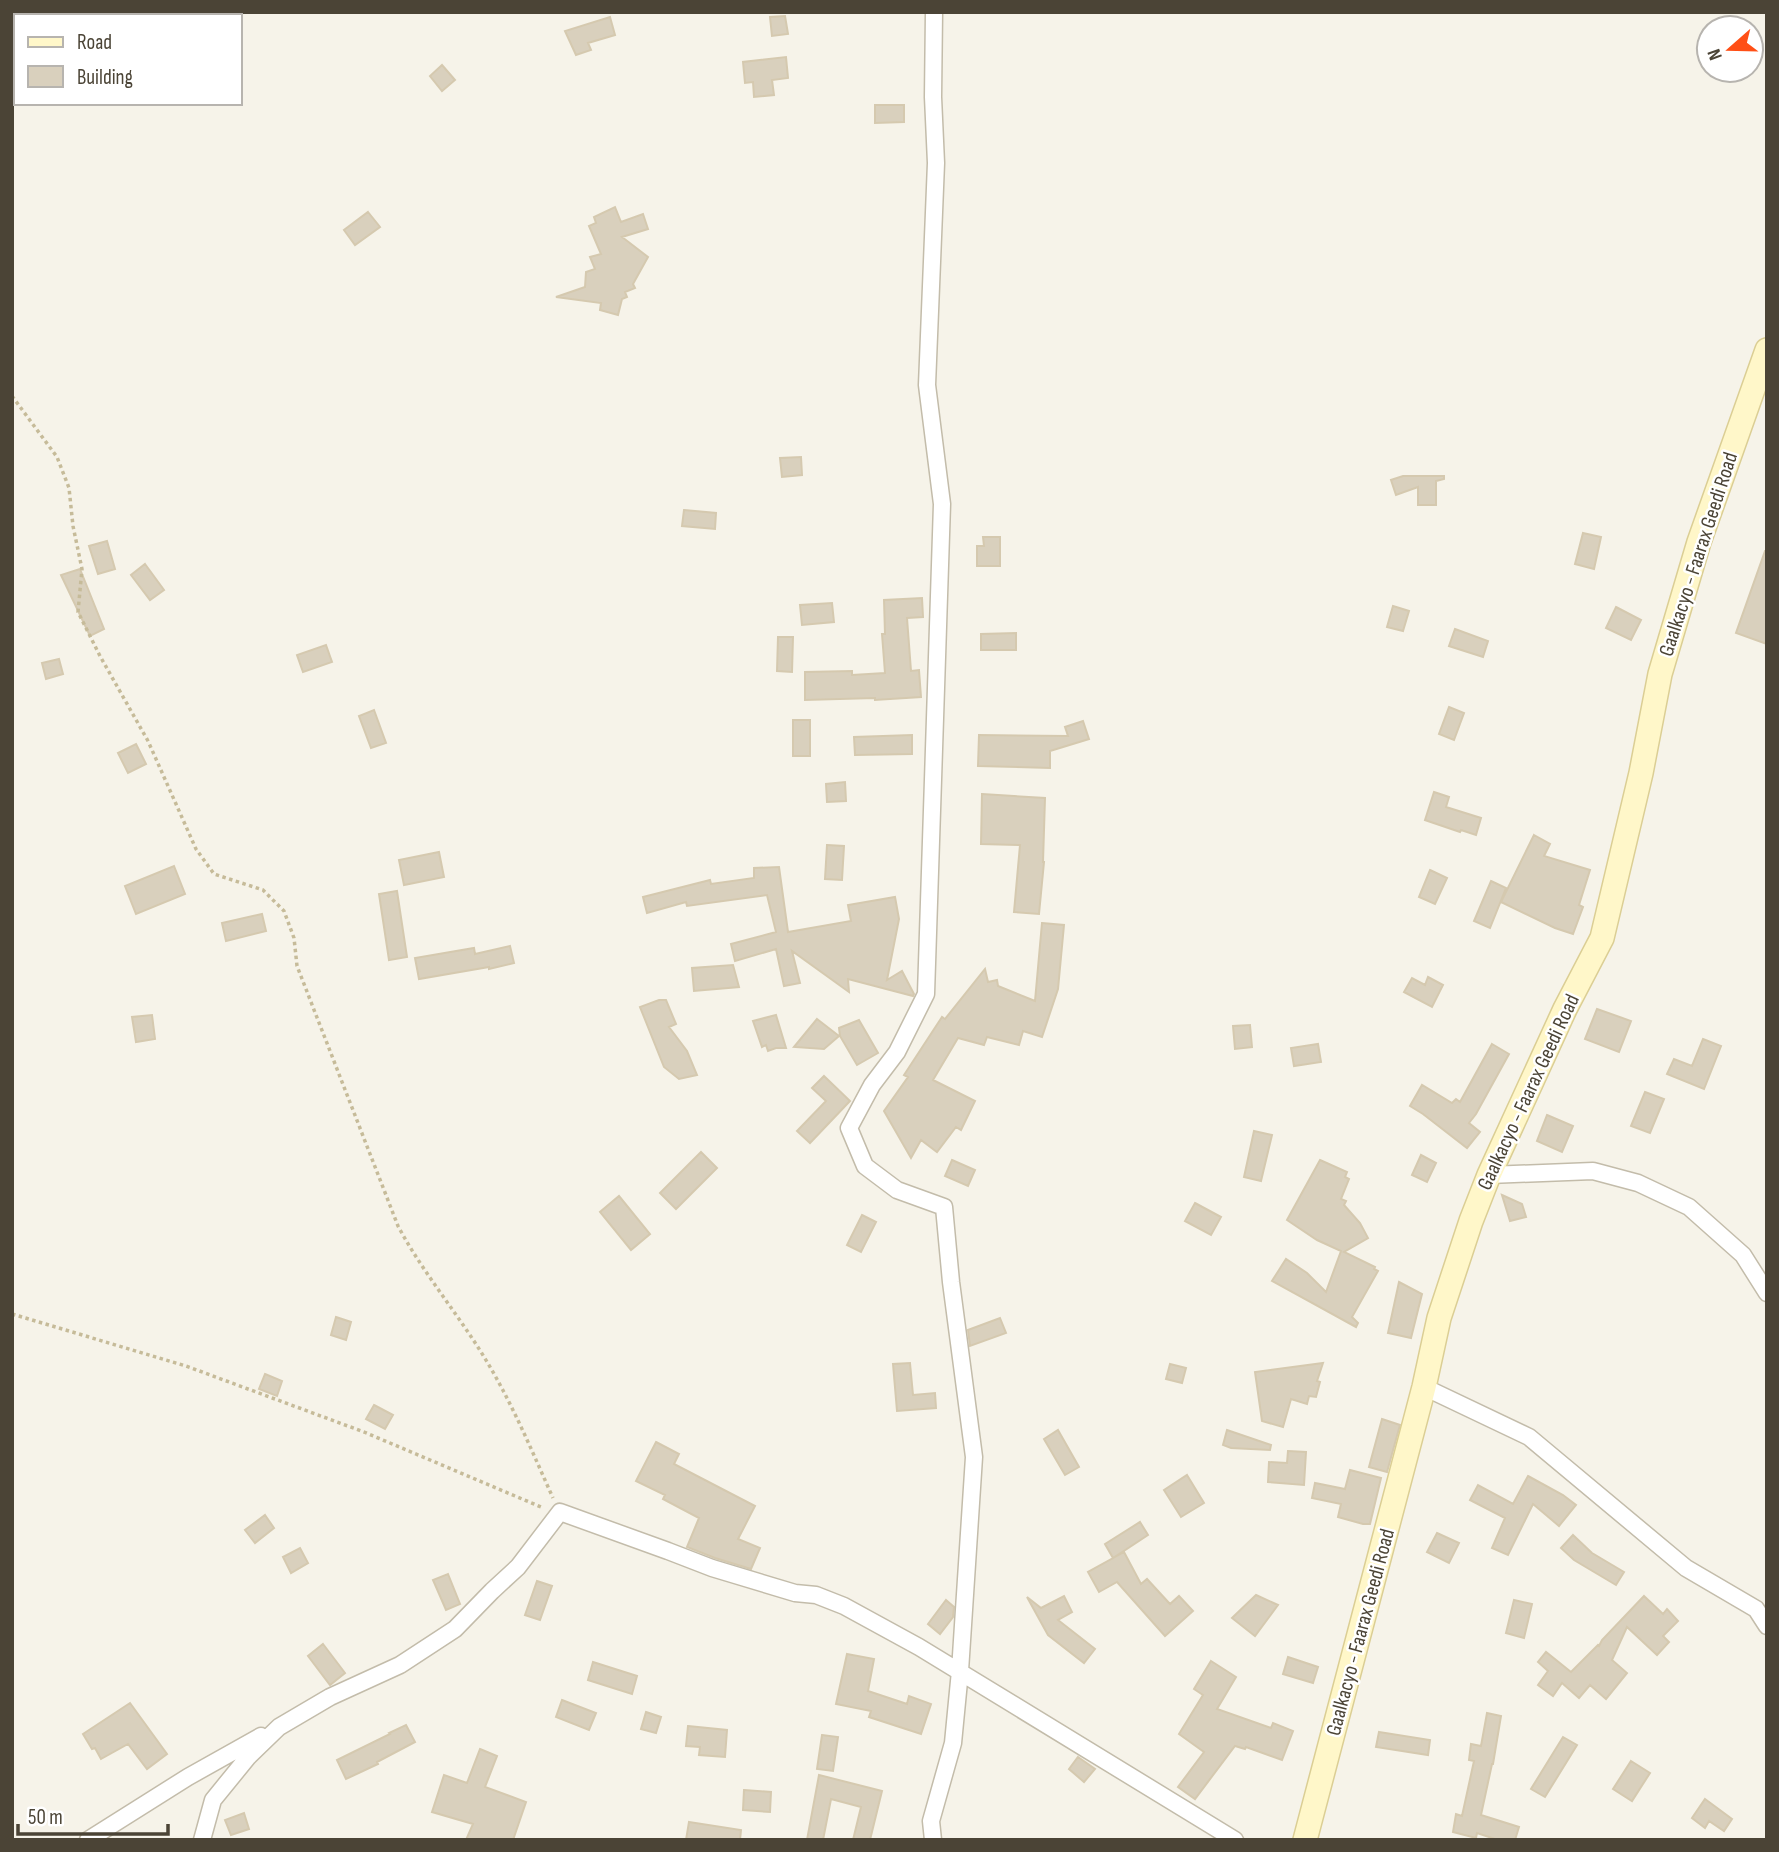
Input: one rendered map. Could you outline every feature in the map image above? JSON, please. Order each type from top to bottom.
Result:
[{"type":"main road","name":"Gaalkacyo - Faarax Geedi Road","points":[[1305,1840],[1424,1387],[1439,1318],[1489,1175],[1565,1009],[1602,938],[1641,774],[1660,674],[1699,542],[1767,350]]},
{"type":"street","points":[[933,1840],[931,1821],[953,1743],[974,1457],[944,1207],[897,1190],[865,1166],[849,1128],[872,1085],[897,1052],[926,994],[942,504],[927,385],[936,163],[933,97],[934,12]]},
{"type":"street","points":[[1489,1175],[1593,1171],[1638,1183],[1689,1207],[1743,1255],[1767,1293]]},
{"type":"street","points":[[1424,1387],[1529,1437],[1686,1568],[1761,1610],[1767,1626]]},
{"type":"street","points":[[88,1840],[188,1777],[330,1697],[400,1665],[455,1629],[518,1567],[560,1513],[712,1568],[795,1593],[817,1595],[844,1606],[960,1671],[1235,1840]]},
{"type":"street","points":[[201,1840],[213,1800],[248,1757],[279,1727]]},
{"type":"path","points":[[12,396],[57,457],[69,488],[82,569],[78,612],[148,741],[196,849],[214,874],[263,890],[284,911],[294,938],[298,966],[398,1226],[414,1255],[481,1352],[512,1408],[560,1513]]},
{"type":"path","points":[[12,1314],[186,1366],[364,1432],[533,1505],[560,1513]]},
{"type":"building","points":[[785,16],[788,34],[772,36],[770,17]]},
{"type":"building","points":[[610,17],[615,35],[588,43],[591,50],[576,55],[565,31]]},
{"type":"building","points":[[786,57],[788,78],[772,80],[774,95],[754,97],[753,82],[745,83],[743,62]]},
{"type":"building","points":[[442,65],[455,80],[442,91],[430,76]]},
{"type":"building","points":[[875,105],[904,105],[904,122],[875,123]]},
{"type":"building","points":[[615,207],[621,222],[643,214],[648,229],[622,237],[648,257],[633,284],[635,288],[625,292],[627,297],[622,299],[618,315],[600,310],[601,303],[556,297],[585,287],[586,272],[595,269],[590,257],[601,254],[589,226],[596,223],[594,217]]},
{"type":"building","points":[[368,212],[380,227],[355,245],[344,230]]},
{"type":"building","points":[[801,457],[802,475],[782,477],[780,458]]},
{"type":"building","points":[[1403,476],[1444,476],[1444,479],[1436,481],[1436,505],[1418,505],[1418,487],[1396,495],[1391,480]]},
{"type":"building","points":[[684,510],[716,513],[715,529],[682,526]]},
{"type":"building","points":[[1583,533],[1601,537],[1594,569],[1575,564]]},
{"type":"building","points":[[983,537],[1000,537],[1000,566],[977,566],[977,546],[984,546]]},
{"type":"building","points":[[107,541],[115,569],[98,574],[89,546]]},
{"type":"building","points":[[1767,551],[1767,644],[1736,633]]},
{"type":"building","points":[[145,564],[164,590],[150,600],[131,575]]},
{"type":"building","points":[[80,569],[104,629],[90,636],[61,575]]},
{"type":"building","points":[[922,598],[923,617],[907,618],[911,671],[919,670],[921,697],[805,700],[805,672],[852,671],[852,675],[885,673],[882,634],[885,634],[884,600]]},
{"type":"building","points":[[832,603],[834,622],[802,625],[800,605]]},
{"type":"building","points":[[1393,606],[1409,611],[1403,631],[1387,627]]},
{"type":"building","points":[[1616,607],[1641,620],[1631,640],[1606,628]]},
{"type":"building","points":[[1455,629],[1488,641],[1483,657],[1449,646]]},
{"type":"building","points":[[1016,633],[1016,650],[981,650],[981,634]]},
{"type":"building","points":[[778,637],[793,637],[792,672],[777,671]]},
{"type":"building","points":[[326,645],[332,662],[303,672],[297,655]]},
{"type":"building","points":[[59,659],[63,674],[46,679],[42,663]]},
{"type":"building","points":[[1449,707],[1464,713],[1454,740],[1439,734]]},
{"type":"building","points":[[374,710],[386,743],[371,748],[359,716]]},
{"type":"building","points":[[793,720],[810,720],[810,756],[793,756]]},
{"type":"building","points":[[1083,721],[1089,739],[1050,751],[1050,768],[978,766],[979,735],[1068,736],[1065,727]]},
{"type":"building","points":[[912,735],[912,754],[855,755],[854,737]]},
{"type":"building","points":[[136,744],[146,764],[128,773],[118,753]]},
{"type":"building","points":[[845,782],[846,801],[827,802],[826,784]]},
{"type":"building","points":[[1434,792],[1449,797],[1446,807],[1481,818],[1476,835],[1425,820]]},
{"type":"building","points":[[982,794],[1045,798],[1044,862],[1039,914],[1014,912],[1020,845],[981,844]]},
{"type":"building","points":[[1534,835],[1550,844],[1544,856],[1590,870],[1579,905],[1583,907],[1573,934],[1501,902]]},
{"type":"building","points":[[827,845],[844,846],[842,880],[825,879]]},
{"type":"building","points":[[439,852],[444,877],[404,885],[399,860]]},
{"type":"building","points":[[174,866],[185,894],[136,914],[125,886]]},
{"type":"building","points":[[779,867],[788,932],[851,921],[848,905],[895,897],[899,919],[887,980],[902,971],[913,996],[848,979],[849,992],[792,951],[800,983],[784,986],[776,949],[735,961],[731,944],[776,932],[767,895],[687,906],[686,902],[647,913],[643,897],[710,880],[711,884],[754,878],[754,868]]},
{"type":"building","points":[[1430,870],[1447,878],[1435,904],[1419,897]]},
{"type":"building","points":[[1491,881],[1506,888],[1490,928],[1474,921]]},
{"type":"building","points":[[397,891],[407,957],[389,960],[379,894]]},
{"type":"building","points":[[262,914],[266,931],[226,941],[222,923]]},
{"type":"building","points":[[1042,923],[1064,925],[1058,989],[1042,1037],[1023,1031],[1019,1045],[987,1037],[984,1045],[958,1038],[933,1080],[975,1101],[961,1130],[956,1127],[937,1152],[921,1140],[911,1158],[884,1111],[908,1077],[904,1075],[942,1017],[945,1019],[985,969],[988,982],[997,980],[998,986],[1035,1001]]},
{"type":"building","points":[[510,946],[514,963],[419,979],[415,958],[474,948],[475,954]]},
{"type":"building","points":[[733,965],[739,987],[694,991],[692,968]]},
{"type":"building","points":[[1428,977],[1443,985],[1432,1007],[1404,992],[1412,978],[1425,985]]},
{"type":"building","points":[[666,1000],[676,1024],[669,1027],[687,1051],[697,1075],[679,1079],[664,1067],[640,1007]]},
{"type":"building","points":[[1597,1009],[1631,1021],[1619,1052],[1585,1039]]},
{"type":"building","points":[[152,1015],[155,1039],[136,1042],[132,1017]]},
{"type":"building","points":[[776,1015],[786,1048],[768,1051],[766,1045],[762,1047],[753,1021]]},
{"type":"building","points":[[817,1019],[839,1036],[824,1049],[794,1047]]},
{"type":"building","points":[[859,1020],[878,1053],[857,1065],[840,1036],[839,1028]]},
{"type":"building","points":[[1250,1025],[1252,1047],[1235,1049],[1233,1026]]},
{"type":"building","points":[[1703,1039],[1721,1046],[1704,1089],[1667,1074],[1674,1059],[1692,1066]]},
{"type":"building","points":[[1318,1044],[1321,1062],[1294,1066],[1291,1048]]},
{"type":"building","points":[[1492,1044],[1509,1054],[1469,1123],[1480,1132],[1467,1148],[1410,1106],[1422,1085],[1452,1103],[1456,1099],[1460,1102]]},
{"type":"building","points":[[824,1076],[850,1101],[810,1143],[797,1131],[826,1101],[812,1088]]},
{"type":"building","points":[[1645,1092],[1664,1099],[1650,1133],[1631,1126]]},
{"type":"building","points":[[1547,1115],[1573,1126],[1562,1152],[1537,1141]]},
{"type":"building","points":[[1254,1131],[1272,1135],[1261,1181],[1244,1177]]},
{"type":"building","points":[[701,1152],[717,1168],[676,1209],[660,1193]]},
{"type":"building","points":[[1421,1155],[1436,1163],[1427,1182],[1412,1175]]},
{"type":"building","points":[[952,1160],[975,1170],[968,1186],[945,1176]]},
{"type":"building","points":[[1320,1160],[1347,1172],[1345,1177],[1349,1179],[1341,1199],[1346,1201],[1344,1205],[1360,1223],[1368,1238],[1344,1252],[1378,1271],[1352,1317],[1358,1323],[1356,1327],[1272,1281],[1286,1259],[1307,1273],[1326,1292],[1341,1251],[1317,1240],[1287,1220]]},
{"type":"building","points":[[1502,1195],[1522,1204],[1526,1217],[1510,1221]]},
{"type":"building","points":[[619,1196],[650,1234],[631,1250],[600,1212]]},
{"type":"building","points":[[1195,1203],[1221,1217],[1211,1235],[1185,1221]]},
{"type":"building","points":[[862,1215],[876,1222],[861,1252],[847,1245]]},
{"type":"building","points":[[1399,1282],[1422,1294],[1411,1338],[1388,1333]]},
{"type":"building","points":[[336,1317],[351,1322],[346,1340],[331,1335]]},
{"type":"building","points":[[1000,1318],[1006,1333],[970,1346],[968,1330]]},
{"type":"building","points":[[910,1363],[913,1395],[935,1393],[936,1408],[897,1411],[893,1364]]},
{"type":"building","points":[[1323,1363],[1317,1381],[1320,1382],[1316,1397],[1309,1396],[1307,1404],[1291,1399],[1283,1427],[1262,1421],[1255,1372]]},
{"type":"building","points":[[1170,1364],[1186,1368],[1182,1383],[1166,1379]]},
{"type":"building","points":[[265,1374],[282,1381],[277,1396],[259,1389]]},
{"type":"building","points":[[374,1405],[393,1415],[385,1429],[366,1419]]},
{"type":"building","points":[[1382,1419],[1400,1425],[1387,1472],[1369,1467]]},
{"type":"building","points":[[1058,1430],[1079,1467],[1065,1475],[1044,1439]]},
{"type":"building","points":[[1227,1430],[1271,1445],[1270,1450],[1231,1448],[1223,1445]]},
{"type":"building","points":[[656,1442],[679,1454],[674,1464],[755,1506],[738,1539],[760,1548],[751,1569],[687,1547],[699,1518],[663,1499],[665,1495],[636,1481]]},
{"type":"building","points":[[1288,1451],[1306,1452],[1304,1485],[1268,1482],[1269,1462],[1287,1463]]},
{"type":"building","points":[[1350,1470],[1381,1478],[1370,1524],[1338,1517],[1341,1504],[1312,1498],[1315,1483],[1345,1489]]},
{"type":"building","points":[[1187,1475],[1204,1503],[1181,1517],[1164,1490]]},
{"type":"building","points":[[1528,1476],[1576,1505],[1559,1526],[1533,1504],[1508,1555],[1492,1548],[1505,1518],[1470,1500],[1478,1485],[1513,1504]]},
{"type":"building","points":[[265,1515],[274,1528],[255,1543],[245,1530]]},
{"type":"building","points":[[1140,1522],[1148,1535],[1113,1558],[1105,1544]]},
{"type":"building","points":[[1437,1533],[1459,1543],[1449,1563],[1427,1552]]},
{"type":"building","points":[[1573,1535],[1592,1553],[1624,1572],[1616,1585],[1574,1560],[1561,1548]]},
{"type":"building","points":[[300,1548],[308,1563],[291,1573],[283,1557]]},
{"type":"building","points":[[1124,1552],[1141,1584],[1147,1579],[1170,1604],[1179,1596],[1193,1611],[1165,1636],[1117,1582],[1099,1592],[1088,1572]]},
{"type":"building","points":[[448,1574],[460,1604],[446,1610],[433,1580]]},
{"type":"building","points":[[537,1581],[552,1586],[540,1620],[525,1615]]},
{"type":"building","points":[[1256,1595],[1278,1605],[1255,1636],[1232,1618]]},
{"type":"building","points":[[1064,1596],[1072,1612],[1058,1620],[1095,1649],[1084,1663],[1048,1635],[1027,1597],[1041,1608]]},
{"type":"building","points":[[1644,1596],[1663,1614],[1667,1609],[1678,1621],[1663,1636],[1669,1642],[1657,1655],[1627,1627],[1612,1660],[1627,1673],[1606,1699],[1590,1685],[1579,1698],[1562,1683],[1553,1696],[1538,1685],[1548,1671],[1538,1662],[1546,1652],[1571,1672],[1599,1646]]},
{"type":"building","points":[[946,1600],[954,1607],[953,1617],[940,1634],[928,1624]]},
{"type":"building","points":[[1514,1600],[1532,1604],[1524,1638],[1506,1633]]},
{"type":"building","points":[[323,1644],[345,1673],[330,1685],[308,1656]]},
{"type":"building","points":[[847,1654],[874,1659],[868,1691],[907,1704],[909,1696],[931,1704],[921,1734],[869,1717],[871,1711],[836,1704]]},
{"type":"building","points":[[1288,1657],[1318,1667],[1313,1683],[1283,1674]]},
{"type":"building","points":[[1211,1661],[1236,1677],[1217,1709],[1271,1728],[1273,1723],[1293,1731],[1282,1760],[1246,1747],[1235,1746],[1195,1799],[1178,1787],[1204,1752],[1179,1734],[1203,1695],[1194,1689]]},
{"type":"building","points":[[593,1662],[637,1676],[632,1694],[588,1680]]},
{"type":"building","points":[[562,1700],[596,1713],[589,1730],[556,1717]]},
{"type":"building","points":[[130,1703],[167,1754],[147,1769],[128,1744],[101,1759],[83,1734]]},
{"type":"building","points":[[646,1712],[661,1717],[656,1733],[641,1729]]},
{"type":"building","points":[[1487,1713],[1501,1716],[1481,1815],[1519,1827],[1515,1840],[1498,1840],[1477,1833],[1476,1838],[1453,1832],[1456,1814],[1462,1816],[1474,1761],[1469,1760],[1471,1744],[1481,1746]]},
{"type":"building","points":[[406,1725],[415,1742],[346,1779],[337,1760]]},
{"type":"building","points":[[688,1726],[727,1730],[725,1757],[699,1755],[700,1747],[686,1746]]},
{"type":"building","points":[[1379,1732],[1430,1740],[1428,1755],[1376,1747]]},
{"type":"building","points":[[822,1735],[838,1737],[833,1771],[817,1769]]},
{"type":"building","points":[[1563,1737],[1577,1745],[1545,1797],[1531,1789]]},
{"type":"building","points":[[480,1749],[497,1756],[485,1787],[526,1802],[513,1840],[466,1840],[473,1824],[432,1812],[444,1775],[467,1783]]},
{"type":"building","points":[[1078,1757],[1095,1769],[1084,1782],[1069,1769]]},
{"type":"building","points":[[1631,1761],[1650,1773],[1632,1801],[1613,1789]]},
{"type":"building","points":[[819,1775],[882,1791],[870,1840],[853,1840],[861,1807],[831,1799],[823,1840],[807,1840]]},
{"type":"building","points":[[744,1790],[771,1792],[770,1812],[743,1810]]},
{"type":"building","points":[[1705,1799],[1732,1819],[1724,1831],[1709,1821],[1705,1828],[1692,1818]]},
{"type":"building","points":[[244,1813],[249,1829],[231,1835],[225,1820]]},
{"type":"building","points":[[689,1822],[741,1830],[740,1840],[686,1840]]}]
